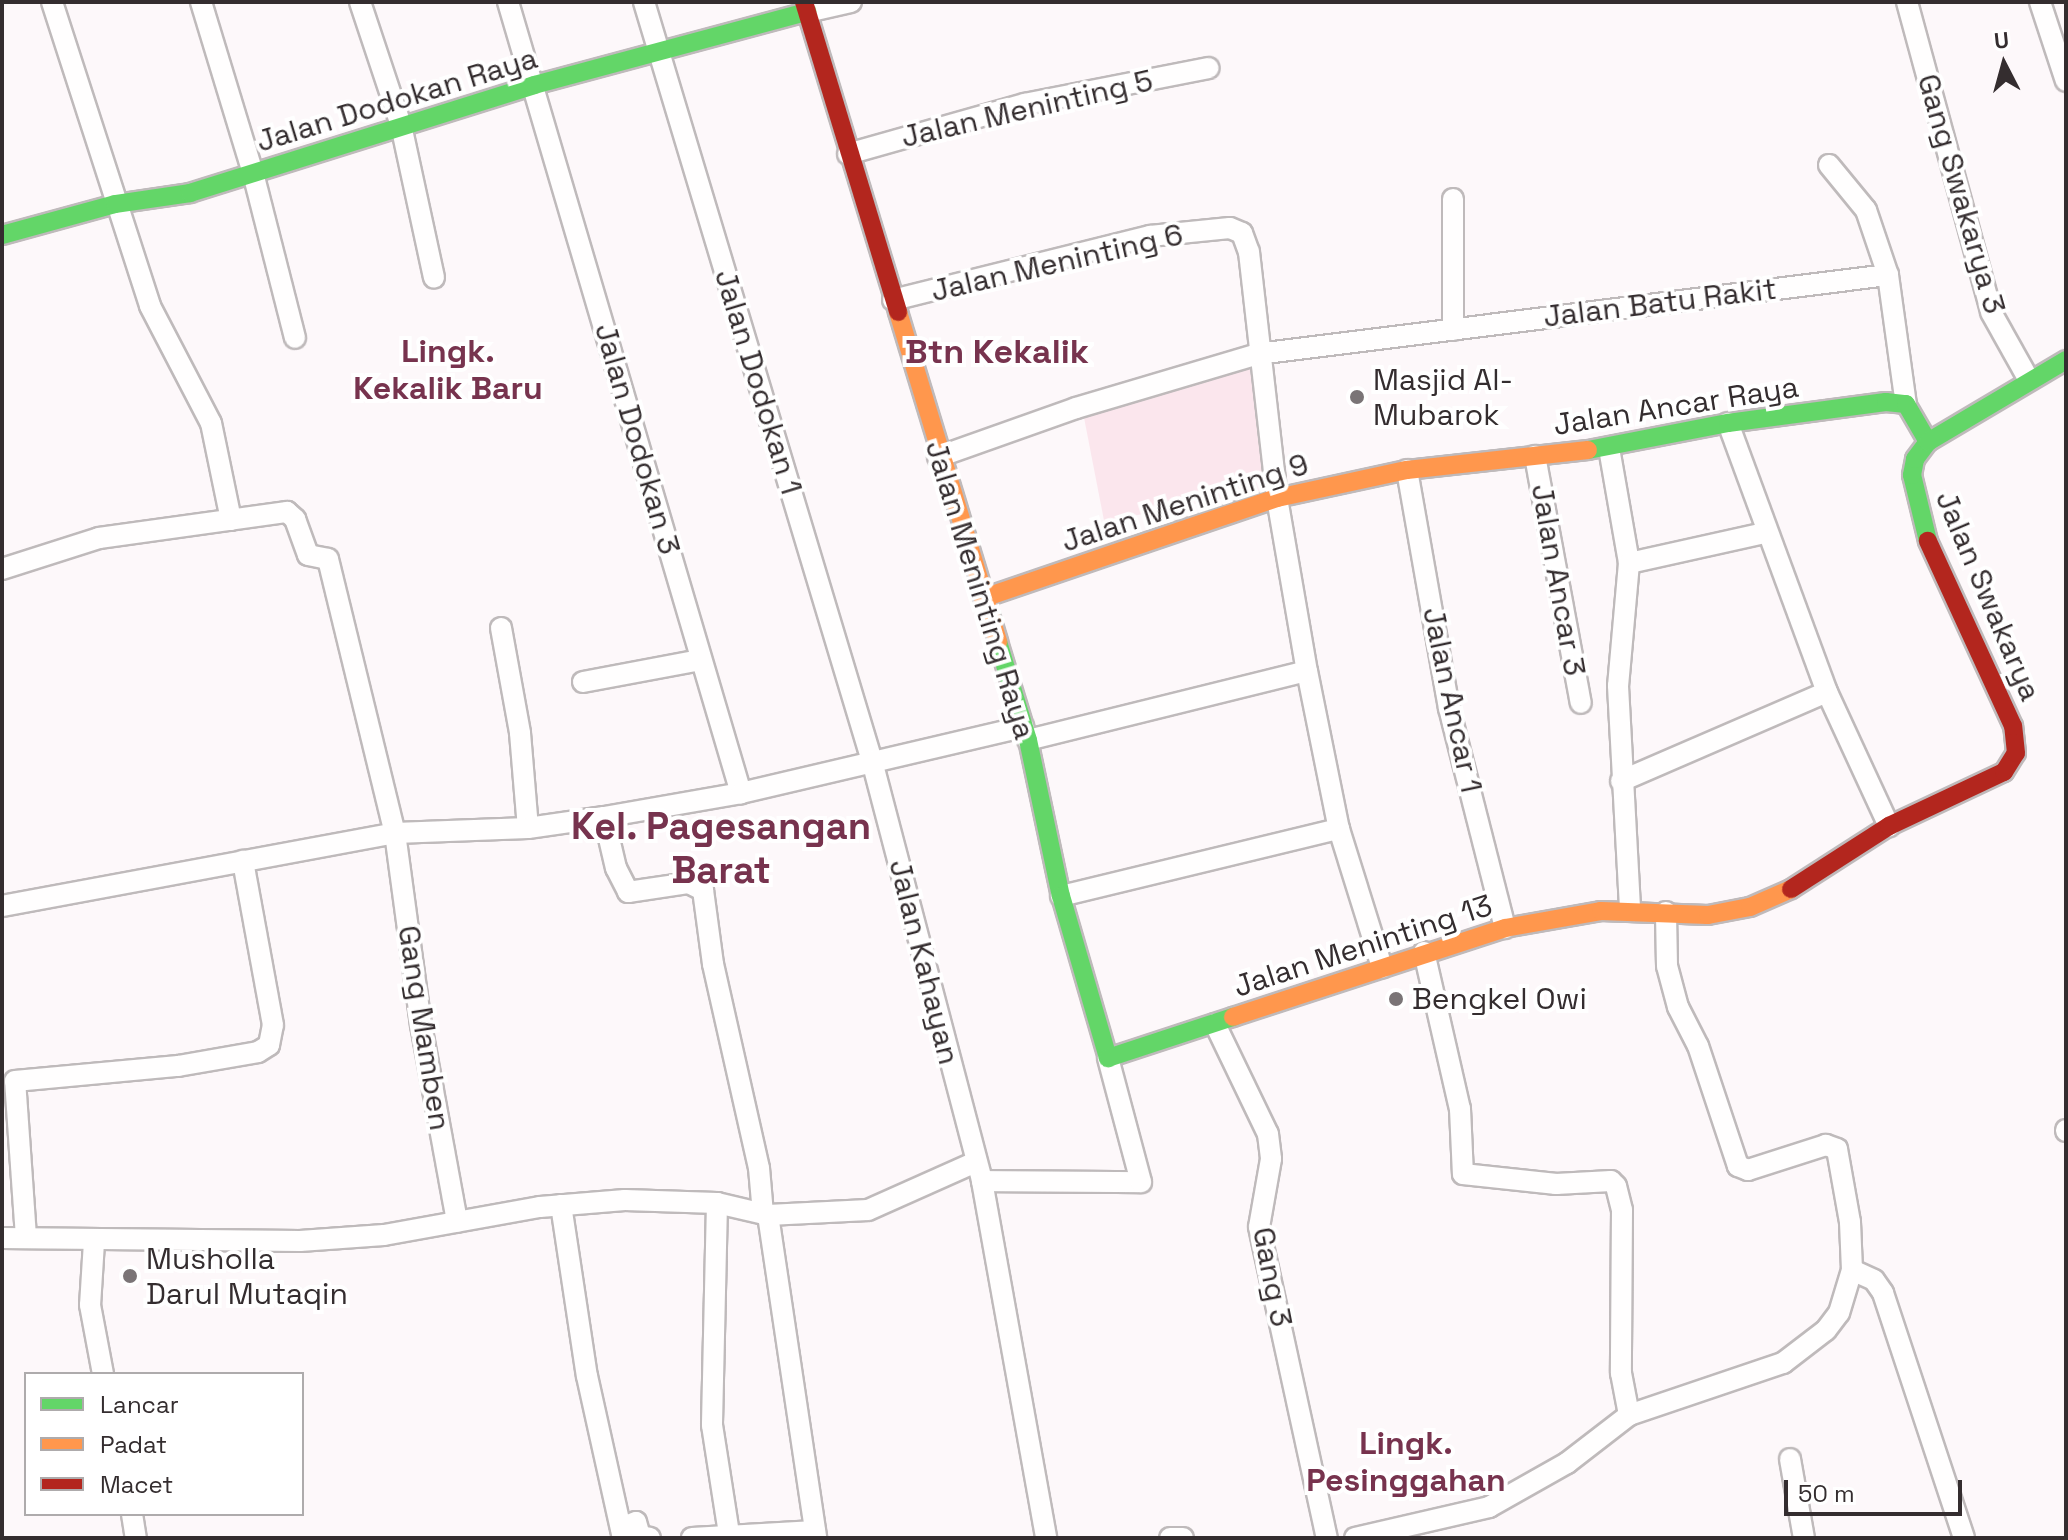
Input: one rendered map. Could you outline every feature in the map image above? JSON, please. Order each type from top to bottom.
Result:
[{"type":"street","points":[[2,569],[99,538],[231,520],[211,423],[150,306],[52,2]]},
{"type":"street","points":[[201,2],[253,173],[295,338]]},
{"type":"street","points":[[360,2],[401,125],[434,277]]},
{"type":"street","name":"Jalan Dodokan 3","points":[[508,2],[741,793]]},
{"type":"street","name":"Jalan Dodokan 1","points":[[644,2],[872,761]]},
{"type":"street","points":[[806,7],[851,2]]},
{"type":"street","name":"Gang Swakarya 3","points":[[1907,2],[1987,301],[2002,339],[2029,380]]},
{"type":"street","points":[[2040,2],[2066,81]]},
{"type":"street","name":"Jalan Dodokan Raya","points":[[2,235],[115,204],[190,193],[401,125],[534,85],[659,53],[806,7]]},
{"type":"street","name":"Jalan Meninting Raya","points":[[806,7],[938,457],[1026,734],[1061,896],[1141,1182],[979,1172]]},
{"type":"street","name":"Jalan Meninting 5","points":[[848,154],[1025,104],[1208,68]]},
{"type":"street","points":[[1829,165],[1866,210],[1888,275],[1906,404],[1928,442],[2066,360]]},
{"type":"street","points":[[1453,199],[1453,330]]},
{"type":"street","name":"Jalan Meninting 6","points":[[893,300],[1150,236],[1230,228],[1242,233],[1249,252],[1258,354],[1277,498],[1307,671],[1339,829],[1382,967]]},
{"type":"street","name":"Jalan Batu Rakit","points":[[938,457],[1076,408],[1258,354],[1888,275]]},
{"type":"street","name":"Jalan Ancar Raya","points":[[1407,470],[1609,448],[1728,423],[1906,404]]},
{"type":"street","points":[[1728,423],[1764,533],[1827,692],[1889,826]]},
{"type":"street","name":"Jalan Swakarya","points":[[1928,442],[1915,459],[1912,475],[1920,523],[2013,726],[2016,753],[2012,765],[1990,781]]},
{"type":"street","points":[[1609,448],[1629,563],[1618,686],[1630,911]]},
{"type":"street","name":"Jalan Ancar 3","points":[[1535,456],[1581,703]]},
{"type":"street","name":"Jalan Meninting 9","points":[[983,598],[1277,498],[1407,470]]},
{"type":"street","name":"Jalan Ancar 1","points":[[1407,470],[1449,708],[1505,928]]},
{"type":"street","name":"Gang Mamben","points":[[231,520],[289,512],[306,552],[328,559],[395,833],[421,1025],[457,1222]]},
{"type":"street","points":[[1629,563],[1764,533]]},
{"type":"street","points":[[501,628],[520,733],[528,828]]},
{"type":"street","points":[[583,682],[701,660]]},
{"type":"street","points":[[2,906],[395,833],[528,828],[741,793],[872,761],[1026,734],[1307,671]]},
{"type":"street","points":[[1621,781],[1827,692]]},
{"type":"street","name":"Jalan Kahayan","points":[[872,761],[979,1172],[1046,1538]]},
{"type":"street","name":"Jalan Meninting 13","points":[[1108,1058],[1505,928],[1601,911],[1719,914],[1770,900],[1889,826],[1990,781]]},
{"type":"street","points":[[604,817],[616,868],[628,892],[689,883],[703,890],[713,964],[759,1168],[816,1535],[729,1533],[692,1538]]},
{"type":"street","points":[[1061,896],[1339,829]]},
{"type":"street","points":[[26,1237],[9,1141],[12,1088],[21,1077],[178,1066],[258,1052],[269,1045],[273,1025],[243,861]]},
{"type":"street","points":[[1355,1538],[1489,1507],[1567,1463],[1629,1415],[1783,1363],[1826,1330],[1839,1313],[1852,1270],[1850,1222],[1837,1149],[1826,1145],[1748,1170],[1738,1166],[1698,1046],[1678,1007],[1667,966],[1666,912]]},
{"type":"street","points":[[1424,952],[1460,1109],[1463,1174],[1556,1184],[1611,1181],[1616,1186],[1622,1210],[1621,1373],[1629,1415]]},
{"type":"street","name":"Gang 3","points":[[1215,1024],[1268,1134],[1271,1159],[1259,1227],[1327,1538]]},
{"type":"street","points":[[2,1238],[94,1242],[300,1241],[384,1235],[561,1205],[625,1200],[717,1203],[765,1215],[868,1210],[979,1172]]},
{"type":"street","points":[[717,1203],[712,1425],[729,1533]]},
{"type":"street","points":[[561,1205],[587,1376],[622,1533],[636,1522],[640,1536],[650,1538]]},
{"type":"street","points":[[94,1242],[90,1305],[103,1372]]},
{"type":"street","points":[[1852,1270],[1874,1280],[1883,1293],[1964,1538]]},
{"type":"street","points":[[1790,1459],[1804,1538]]},
{"type":"street","points":[[132,1516],[136,1538]]},
{"type":"street","points":[[1170,1538],[1183,1538]]},
{"type":"shaded area","points":[[1249,365],[1273,489],[1104,522],[1080,398]]},
{"type":"traffic: fast","points":[[2,235],[115,204],[190,193],[534,85],[807,12]]},
{"type":"traffic: fast","points":[[1928,541],[1912,475],[1915,459],[1928,442],[2066,360]]},
{"type":"traffic: fast","points":[[1588,450],[1728,423],[1886,402],[1906,404],[1928,442]]},
{"type":"traffic: fast","points":[[998,642],[1028,740],[1061,896],[1108,1058],[1233,1017]]},
{"type":"traffic: slow","points":[[898,312],[998,642]]},
{"type":"traffic: slow","points":[[983,598],[1277,498],[1407,470],[1588,450]]},
{"type":"traffic: slow","points":[[1233,1017],[1505,928],[1601,911],[1708,915],[1750,907],[1791,889]]},
{"type":"traffic: jam","points":[[804,2],[898,312]]},
{"type":"traffic: jam","points":[[1791,889],[1889,826],[2004,772],[2016,753],[2013,726],[1928,541]]},
{"type":"place","name":"Masjid Al- Mubarok","points":[[1357,397]]},
{"type":"place","name":"Bengkel Owi","points":[[1396,999]]},
{"type":"place","name":"Musholla Darul Mutaqin","points":[[130,1276]]},
{"type":"district","name":"Btn Kekalik","points":[[997,352]]},
{"type":"district","name":"Lingk. Kekalik Baru","points":[[448,370]]},
{"type":"district","name":"Kel. Pagesangan Barat","points":[[721,849]]},
{"type":"district","name":"Lingk. Pesinggahan","points":[[1406,1462]]}]
